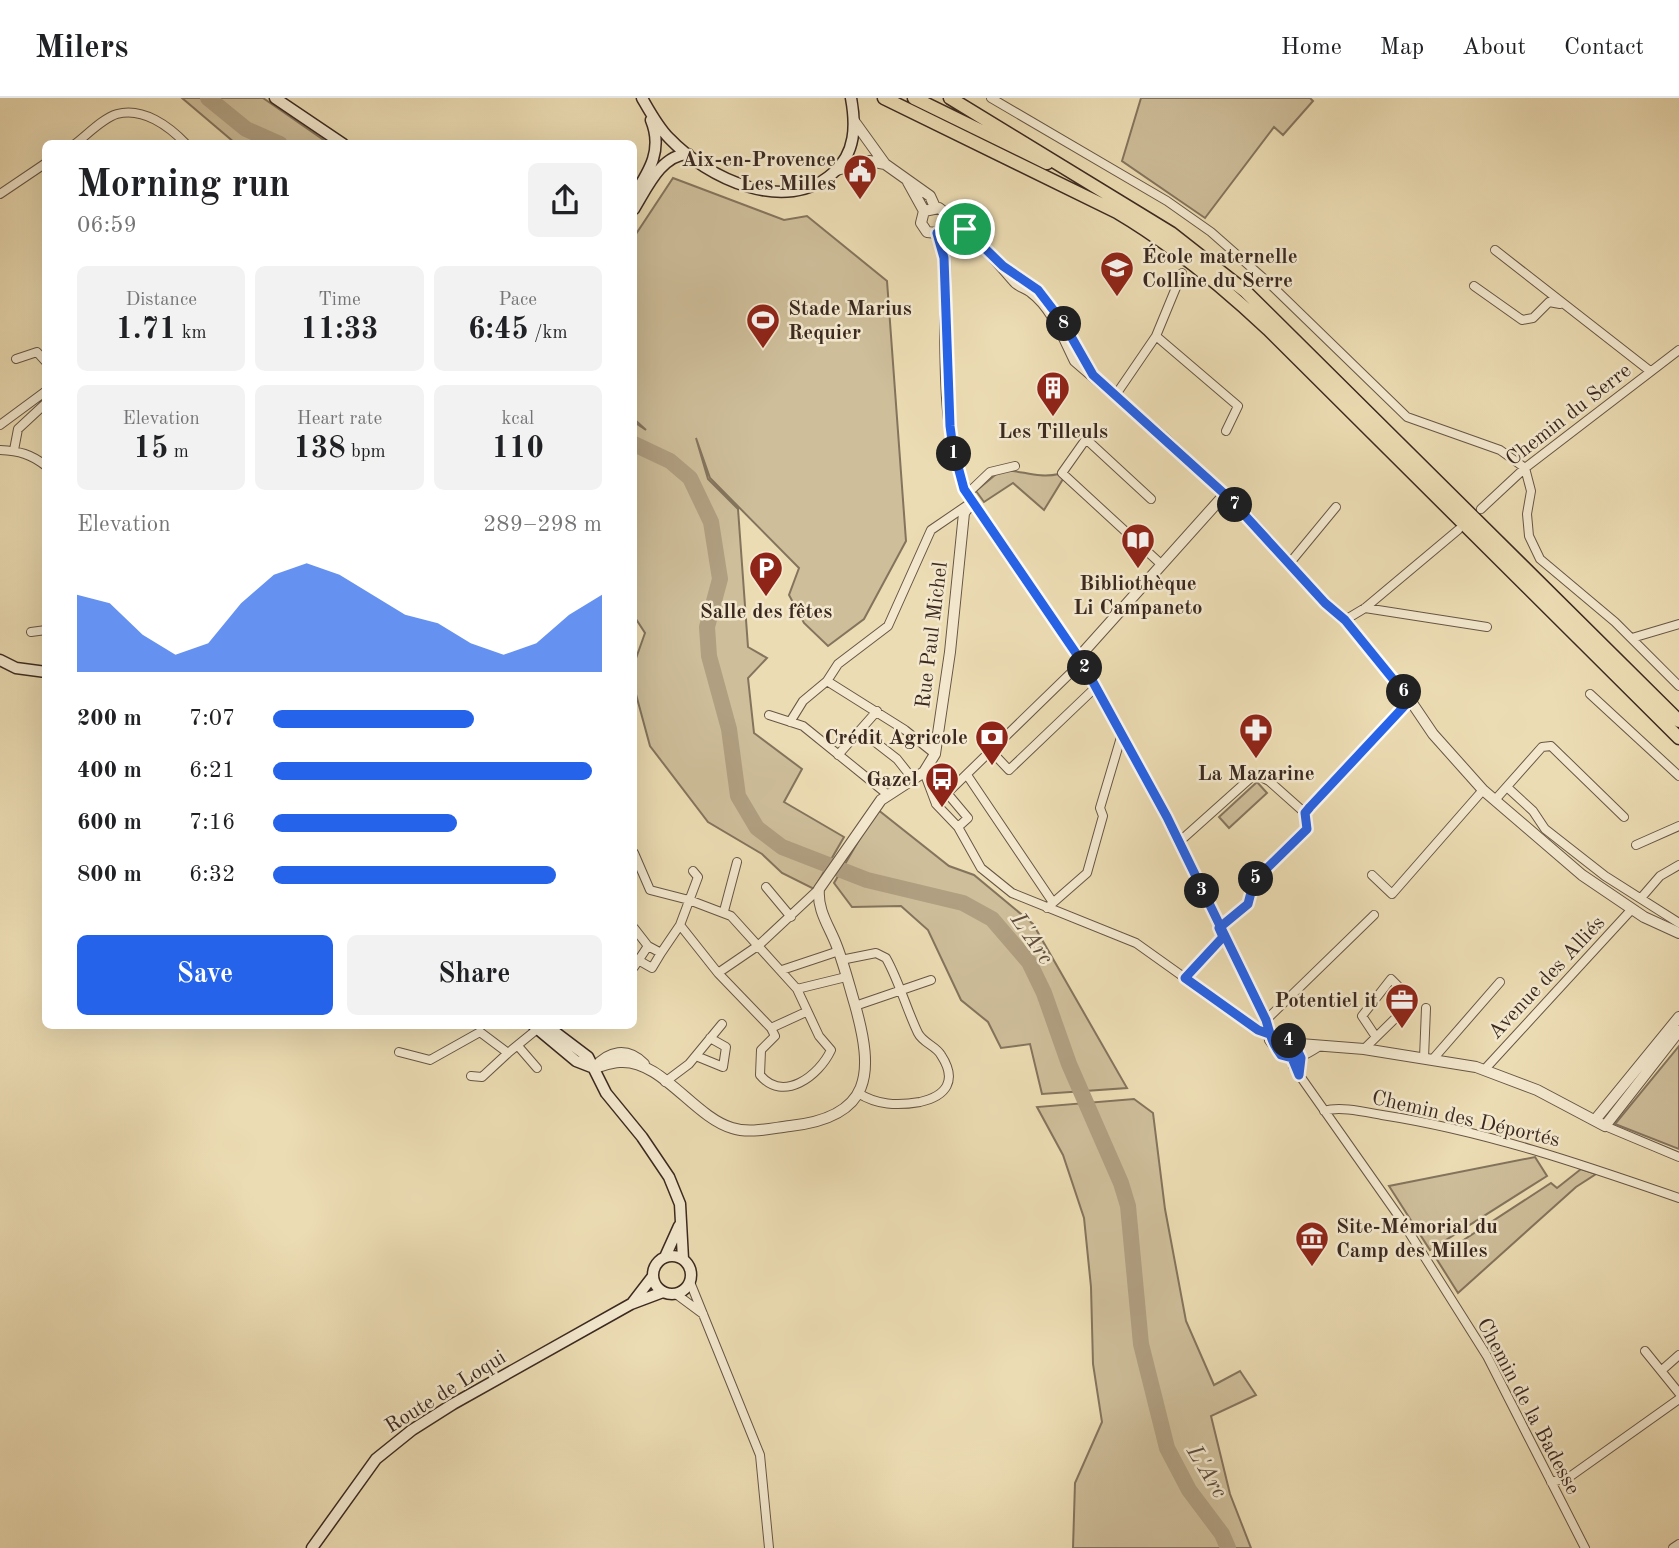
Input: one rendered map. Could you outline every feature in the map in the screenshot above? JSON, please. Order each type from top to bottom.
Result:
[{"type":"highway","points":[[884,98],[1117,212],[1154,234],[1199,268],[1268,328],[1679,738]]},
{"type":"highway","points":[[914,98],[1107,193]]},
{"type":"highway","points":[[950,98],[1171,233],[1245,291],[1679,721]]},
{"type":"highway","points":[[1610,652],[1679,712]]},
{"type":"main road","points":[[275,98],[337,140]]},
{"type":"main road","points":[[643,99],[669,138],[688,154],[719,173],[755,188],[785,194],[810,189],[837,170],[850,151],[854,121],[851,98]]},
{"type":"main road","points":[[637,190],[650,168],[656,145],[656,132],[643,99]]},
{"type":"main road","points":[[637,205],[667,162],[676,155],[688,154]]},
{"type":"main road","points":[[0,660],[16,668],[42,671]]},
{"type":"main road","points":[[542,1029],[576,1061],[594,1068],[606,1093],[662,1166],[680,1204],[681,1220],[683,1259],[691,1269],[690,1282],[676,1294],[663,1292],[653,1276],[656,1264],[666,1257],[681,1220]]},
{"type":"main road","points":[[666,1257],[683,1259]]},
{"type":"main road","name":"Route de Loqui","points":[[631,1304],[653,1276]]},
{"type":"main road","name":"Route de Loqui","points":[[312,1548],[376,1459],[412,1430],[631,1304],[663,1292]]},
{"type":"street","points":[[991,98],[1155,194],[1211,232],[1270,284],[1407,417],[1500,450],[1525,468],[1531,491],[1527,514],[1529,536],[1540,559],[1632,638],[1679,686]]},
{"type":"street","points":[[80,140],[116,114],[141,114],[171,128],[182,140]]},
{"type":"street","points":[[854,121],[885,164],[930,197],[935,207],[965,229],[1003,266],[1038,290],[1093,375],[1225,494],[1345,620],[1410,700],[1433,734],[1483,790],[1582,875],[1632,909],[1679,933]]},
{"type":"street","points":[[837,170],[869,161],[885,164]]},
{"type":"street","points":[[0,194],[42,166]]},
{"type":"street","points":[[906,178],[924,211],[922,226],[930,233],[965,229]]},
{"type":"street","points":[[924,211],[935,207]]},
{"type":"street","points":[[946,216],[941,231],[953,448],[970,498],[1081,659],[1179,842],[1281,1055],[1296,1058],[1318,1046]]},
{"type":"street","points":[[1495,250],[1650,371]]},
{"type":"street","points":[[1115,396],[1156,336],[1182,273]]},
{"type":"street","points":[[1474,286],[1522,320],[1533,317],[1549,302],[1563,305]]},
{"type":"street","points":[[1156,336],[1238,406],[1226,431]]},
{"type":"street","name":"Chemin du Serre","points":[[1481,509],[1525,468],[1679,350]]},
{"type":"street","points":[[16,359],[37,352],[42,358]]},
{"type":"street","points":[[0,425],[42,394]]},
{"type":"street","points":[[14,450],[18,429],[42,407]]},
{"type":"street","points":[[1151,499],[1086,439],[1062,472],[1162,565]]},
{"type":"street","points":[[0,450],[14,450],[33,456],[42,463]]},
{"type":"street","points":[[790,722],[803,701],[827,681],[838,664],[888,626],[931,530],[970,498],[990,472],[1015,466]]},
{"type":"street","points":[[936,804],[992,752],[1081,659],[1225,494]]},
{"type":"street","name":"Rue Paul Michel","points":[[923,772],[935,754],[950,652],[964,513],[970,498]]},
{"type":"street","points":[[1289,564],[1336,507]]},
{"type":"street","points":[[1345,620],[1365,608],[1458,530]]},
{"type":"street","points":[[1365,608],[1487,627]]},
{"type":"street","points":[[1632,638],[1679,624]]},
{"type":"street","points":[[31,632],[42,631]]},
{"type":"street","points":[[827,681],[877,711],[935,754]]},
{"type":"street","points":[[992,752],[1009,770],[1096,687]]},
{"type":"street","points":[[1590,694],[1679,776]]},
{"type":"street","points":[[1305,813],[1410,700]]},
{"type":"street","points":[[838,755],[877,711]]},
{"type":"street","points":[[769,715],[803,726],[887,794]]},
{"type":"street","points":[[861,731],[897,759],[912,778]]},
{"type":"street","points":[[1049,905],[1087,873],[1103,816],[1100,808],[1122,734]]},
{"type":"street","points":[[1495,800],[1508,789],[1542,747],[1551,746],[1624,817]]},
{"type":"street","points":[[718,973],[792,917],[822,886],[887,794],[923,772],[936,804],[958,827],[981,867],[1012,893],[1049,905],[1136,943],[1258,1030],[1294,1043],[1364,1049],[1485,1069],[1537,1090],[1605,1126],[1679,1157]]},
{"type":"street","points":[[1179,842],[1255,774],[1269,781],[1305,813],[1307,829],[1254,881],[1248,904],[1221,932],[1185,978]]},
{"type":"street","points":[[967,775],[1049,905]]},
{"type":"street","points":[[1508,789],[1533,811],[1545,829],[1605,876],[1679,923]]},
{"type":"street","points":[[1373,875],[1392,894],[1483,790]]},
{"type":"street","points":[[947,793],[968,818],[958,827]]},
{"type":"street","points":[[1636,845],[1679,826]]},
{"type":"street","points":[[724,911],[737,862]]},
{"type":"street","points":[[1641,898],[1660,876],[1679,864]]},
{"type":"street","points":[[637,963],[652,968],[680,925],[698,877],[693,871]]},
{"type":"street","points":[[637,876],[650,890],[724,911],[759,944],[797,989],[818,1036],[831,1050],[826,1060],[793,1086],[780,1089],[769,1085],[761,1075],[761,1050],[775,1036],[771,1028],[718,973],[680,925]]},
{"type":"street","points":[[594,1068],[619,1061],[649,1070],[716,1121],[746,1130],[817,1123],[833,1116],[858,1093],[867,1060],[840,955],[820,907],[822,886]]},
{"type":"street","points":[[766,887],[792,917]]},
{"type":"street","name":"Avenue des Alliés","points":[[1485,1069],[1632,909]]},
{"type":"street","points":[[1266,1020],[1374,915]]},
{"type":"street","points":[[637,932],[648,946],[661,953]]},
{"type":"street","points":[[637,962],[648,946]]},
{"type":"street","points":[[782,970],[840,955],[881,954],[889,963],[922,1039],[941,1054],[948,1080],[945,1092],[908,1104],[874,1103],[858,1093]]},
{"type":"street","points":[[797,989],[846,977]]},
{"type":"street","points":[[1364,1049],[1376,1037],[1412,1001],[1391,979],[1362,1016],[1376,1037]]},
{"type":"street","points":[[855,1006],[931,980]]},
{"type":"street","points":[[1428,1058],[1500,982]]},
{"type":"street","points":[[1426,1008],[1428,1058]]},
{"type":"street","points":[[771,1028],[806,1012]]},
{"type":"street","points":[[1595,1120],[1679,1017]]},
{"type":"street","points":[[665,1082],[696,1056],[722,1024]]},
{"type":"street","points":[[471,1076],[482,1077],[538,1029]]},
{"type":"street","points":[[1605,1126],[1679,1031]]},
{"type":"street","points":[[399,1052],[430,1060],[480,1032],[508,1053]]},
{"type":"street","points":[[696,1056],[723,1067],[726,1047],[710,1038]]},
{"type":"street","name":"Chemin de la Badesse","points":[[1294,1043],[1299,1075],[1401,1218],[1487,1356],[1585,1548]]},
{"type":"street","points":[[518,1046],[537,1069]]},
{"type":"street","name":"Chemin des Déportés","points":[[1324,1111],[1359,1112],[1405,1119],[1496,1138],[1558,1156],[1679,1198]]},
{"type":"street","points":[[690,1282],[708,1319],[760,1455],[769,1548]]},
{"type":"street","points":[[676,1294],[708,1319]]},
{"type":"street","points":[[1646,1351],[1677,1390]]},
{"type":"street","points":[[1662,1370],[1679,1355]]},
{"type":"street","points":[[1551,1482],[1568,1478],[1679,1399]]},
{"type":"street","points":[[1673,1548],[1679,1544]]},
{"type":"shaded area","points":[[182,98],[263,98],[324,140],[231,140]]},
{"type":"shaded area","points":[[1141,98],[1310,98],[1313,101],[1283,135],[1274,127],[1205,218],[1122,161]]},
{"type":"shaded area","name":"Stade Marius Requier","points":[[673,178],[784,220],[807,216],[887,281],[906,541],[864,619],[828,646],[804,623],[789,595],[799,568],[710,478],[696,438],[708,479],[738,509],[748,647],[767,658],[748,678],[754,733],[802,769],[784,802],[844,837],[814,889],[782,873],[762,854],[708,822],[650,746],[637,698],[637,656],[645,633],[637,621],[637,424],[646,430],[637,422],[637,232]]},
{"type":"shaded area","points":[[1001,470],[1059,474],[1063,479],[1044,510],[1013,483],[984,502],[976,491]]},
{"type":"shaded area","points":[[1257,782],[1267,793],[1229,828],[1219,817]]},
{"type":"shaded area","points":[[877,809],[949,866],[974,875],[1033,924],[1127,1088],[1042,1094],[1030,1044],[1001,1048],[988,1022],[961,1000],[928,930],[901,906],[852,907],[834,883]]},
{"type":"shaded area","points":[[1679,1046],[1679,1149],[1615,1124]]},
{"type":"shaded area","points":[[1134,1099],[1153,1113],[1165,1209],[1186,1321],[1214,1385],[1240,1371],[1256,1395],[1211,1416],[1230,1494],[1251,1548],[1073,1548],[1075,1483],[1102,1422],[1093,1364],[1091,1287],[1084,1218],[1063,1155],[1037,1107]]},
{"type":"shaded area","points":[[1535,1157],[1547,1176],[1430,1250],[1389,1186]]},
{"type":"shaded area","points":[[1581,1169],[1596,1174],[1576,1187],[1458,1293],[1436,1258],[1551,1183],[1557,1188]]},
{"type":"waterway","name":"L'Arc","points":[[208,98],[246,129],[271,140]]},
{"type":"waterway","name":"L'Arc","points":[[637,445],[670,461],[690,478],[711,522],[720,579],[707,627],[709,656],[729,729],[738,796],[757,828],[782,847],[867,880],[963,903],[992,919],[1029,962],[1044,993],[1069,1064],[1121,1183],[1128,1206],[1141,1344],[1167,1448],[1189,1490],[1222,1534],[1228,1548]]},
{"type":"place","name":"Aix-en-Provence Les Milles","points":[[860,201]]},
{"type":"place","name":"École maternelle Colline du Serre","points":[[1117,298]]},
{"type":"place","name":"Stade Marius Requier","points":[[763,350]]},
{"type":"place","name":"Les Tilleuls","points":[[1053,418]]},
{"type":"place","name":"Bibliothèque Li Campaneto","points":[[1138,570]]},
{"type":"place","name":"Salle des fêtes","points":[[766,598]]},
{"type":"place","name":"La Mazarine","points":[[1256,760]]},
{"type":"place","name":"Crédit Agricole","points":[[992,767]]},
{"type":"place","name":"Gazel","points":[[942,809]]},
{"type":"place","name":"Potentiel it","points":[[1402,1030]]},
{"type":"place","name":"Site-Mémorial du Camp des Milles","points":[[1312,1268]]},
{"type":"route","points":[[965,229],[950,227],[937,233],[944,258],[950,426],[964,489],[1082,662],[1167,817],[1223,937],[1266,1020],[1269,1033],[1270,1040],[1281,1055],[1292,1058],[1293,1066],[1299,1075],[1301,1058],[1294,1043],[1269,1033],[1258,1030],[1185,978],[1223,937],[1219,928],[1248,904],[1254,881],[1307,829],[1308,818],[1305,813],[1410,700],[1345,620],[1325,603],[1229,498],[1093,375],[1083,362],[1064,324],[1038,290],[1003,266],[980,240],[965,229]]}]
